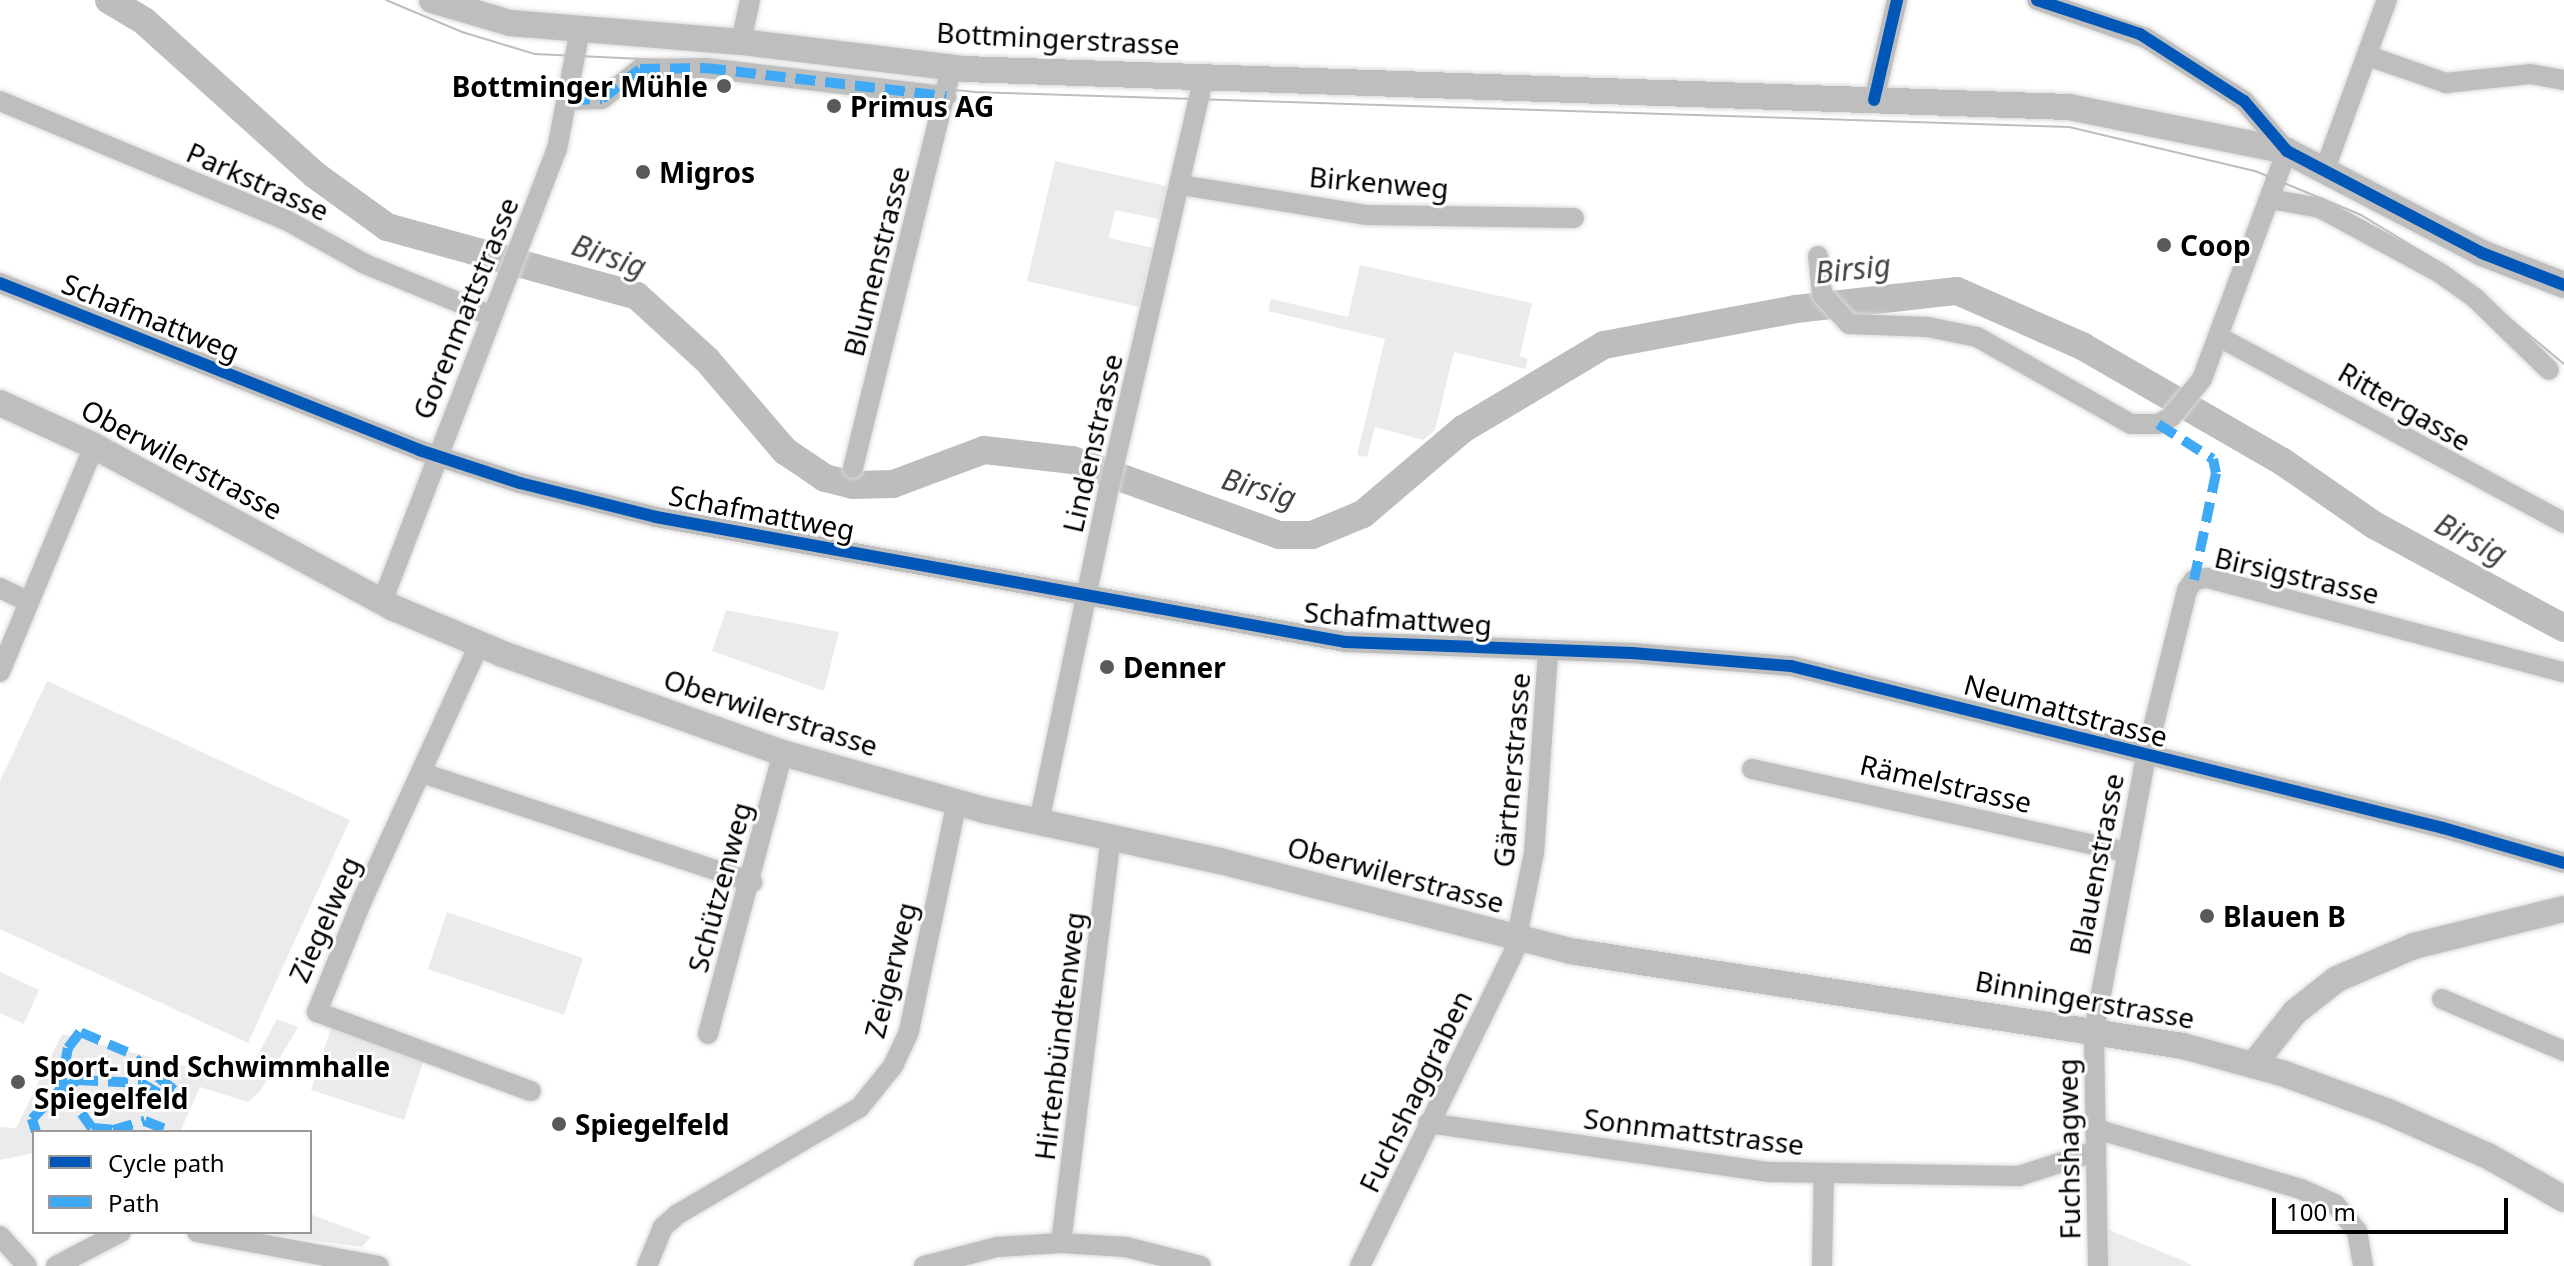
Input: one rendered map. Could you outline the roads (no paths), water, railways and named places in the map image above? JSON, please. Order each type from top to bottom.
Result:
[{"type":"main road","name":"Bottmingerstrasse","points":[[432,0],[489,20],[741,42],[951,68],[2069,107],[2287,151],[2482,253],[2564,285]]},
{"type":"main road","name":"Oberwilerstrasse","points":[[0,403],[94,446],[382,602],[479,645],[783,753],[957,802],[1111,836],[1570,951]]},
{"type":"main road","points":[[2253,1065],[2295,1012],[2337,979],[2414,946],[2564,909]]},
{"type":"main road","name":"Binningerstrasse","points":[[1570,951],[2094,1031],[2253,1065],[2386,1111],[2488,1156],[2564,1199]]},
{"type":"street","points":[[741,42],[750,0]]},
{"type":"street","points":[[1874,100],[1897,0]]},
{"type":"street","points":[[1818,256],[1822,294],[1849,324],[1928,327],[1977,337],[2131,424],[2158,424],[2171,417],[2202,379],[2287,151],[2244,101],[2140,34],[2037,0]]},
{"type":"street","points":[[2325,169],[2387,0]]},
{"type":"street","name":"Gorenmattstrasse","points":[[382,602],[436,456],[523,239],[570,100],[580,29]]},
{"type":"street","points":[[2368,56],[2446,83],[2530,74],[2564,80]]},
{"type":"street","points":[[570,100],[602,99],[640,69],[706,68],[946,96]]},
{"type":"street","name":"Blumenstrasse","points":[[853,468],[951,68]]},
{"type":"street","name":"Lindenstrasse","points":[[1039,822],[1110,483],[1204,77]]},
{"type":"street","name":"Parkstrasse","points":[[0,101],[286,220],[365,264],[492,316]]},
{"type":"street","name":"Birkenweg","points":[[1181,185],[1366,215],[1574,218]]},
{"type":"street","points":[[2270,199],[2320,208],[2440,273],[2475,298],[2549,370]]},
{"type":"street","name":"Schafmattweg","points":[[0,283],[376,435],[436,456],[656,517],[1087,598],[1371,645],[1548,651]]},
{"type":"street","name":"Rittergasse","points":[[2219,337],[2564,523]]},
{"type":"street","points":[[0,672],[94,446]]},
{"type":"street","name":"Birsigstrasse","points":[[2146,756],[2187,590],[2194,580],[2207,578],[2564,672]]},
{"type":"street","points":[[0,588],[29,602]]},
{"type":"street","name":"Ziegelweg","points":[[479,645],[317,1012],[531,1091]]},
{"type":"street","name":"Neumattstrasse","points":[[1548,651],[1717,657],[1791,666],[2443,828],[2564,863]]},
{"type":"street","name":"Gärtnerstrasse","points":[[1517,940],[1534,853],[1548,651]]},
{"type":"street","name":"Schützenweg","points":[[708,1034],[752,882],[783,753]]},
{"type":"street","name":"Blauenstrasse","points":[[2094,1031],[2146,756]]},
{"type":"street","name":"Rämelstrasse","points":[[1752,769],[2126,852]]},
{"type":"street","points":[[422,773],[752,882]]},
{"type":"street","name":"Zeigerweg","points":[[647,1266],[652,1246],[670,1220],[859,1108],[893,1066],[909,1031],[957,802]]},
{"type":"street","name":"Hirtenbündtenweg","points":[[1061,1243],[1111,836]]},
{"type":"street","name":"Fuchshaggraben","points":[[1360,1266],[1428,1123],[1506,974],[1517,940]]},
{"type":"street","points":[[2442,999],[2564,1051]]},
{"type":"street","name":"Fuchshagweg","points":[[2094,1031],[2098,1266]]},
{"type":"street","name":"Sonnmattstrasse","points":[[1428,1123],[1739,1170],[1824,1174],[2019,1176],[2096,1151]]},
{"type":"street","points":[[2096,1129],[2301,1189],[2335,1204],[2357,1231],[2363,1266]]},
{"type":"street","points":[[1822,1266],[1824,1174]]},
{"type":"street","points":[[56,1266],[117,1234]]},
{"type":"street","points":[[208,1234],[379,1266]]},
{"type":"street","points":[[0,1236],[27,1266]]},
{"type":"street","points":[[924,1266],[997,1247],[1061,1243],[1126,1247],[1201,1266]]},
{"type":"waterway","name":"Birsig","points":[[109,0],[144,21],[315,175],[387,227],[637,296],[707,360],[785,451],[825,478],[853,485],[893,484],[984,450],[1072,460],[1279,535],[1312,535],[1363,514],[1463,429],[1604,345],[1796,309],[1957,291],[2082,346],[2283,462],[2374,525],[2564,628]]},
{"type":"tram line","points":[[386,0],[462,32],[535,54],[665,60],[973,92],[2069,127],[2255,171],[2361,215],[2450,269],[2564,364]]},
{"type":"place","name":"Bottminger Mühle","points":[[724,86]]},
{"type":"place","name":"Primus AG","points":[[834,106]]},
{"type":"place","name":"Migros","points":[[643,172]]},
{"type":"place","name":"Coop","points":[[2164,245]]},
{"type":"place","name":"Denner","points":[[1107,667]]},
{"type":"place","name":"Blauen B","points":[[2207,916]]},
{"type":"place","name":"Sport- und Schwimmhalle Spiegelfeld","points":[[18,1082]]},
{"type":"place","name":"Spiegelfeld","points":[[559,1124]]}]
